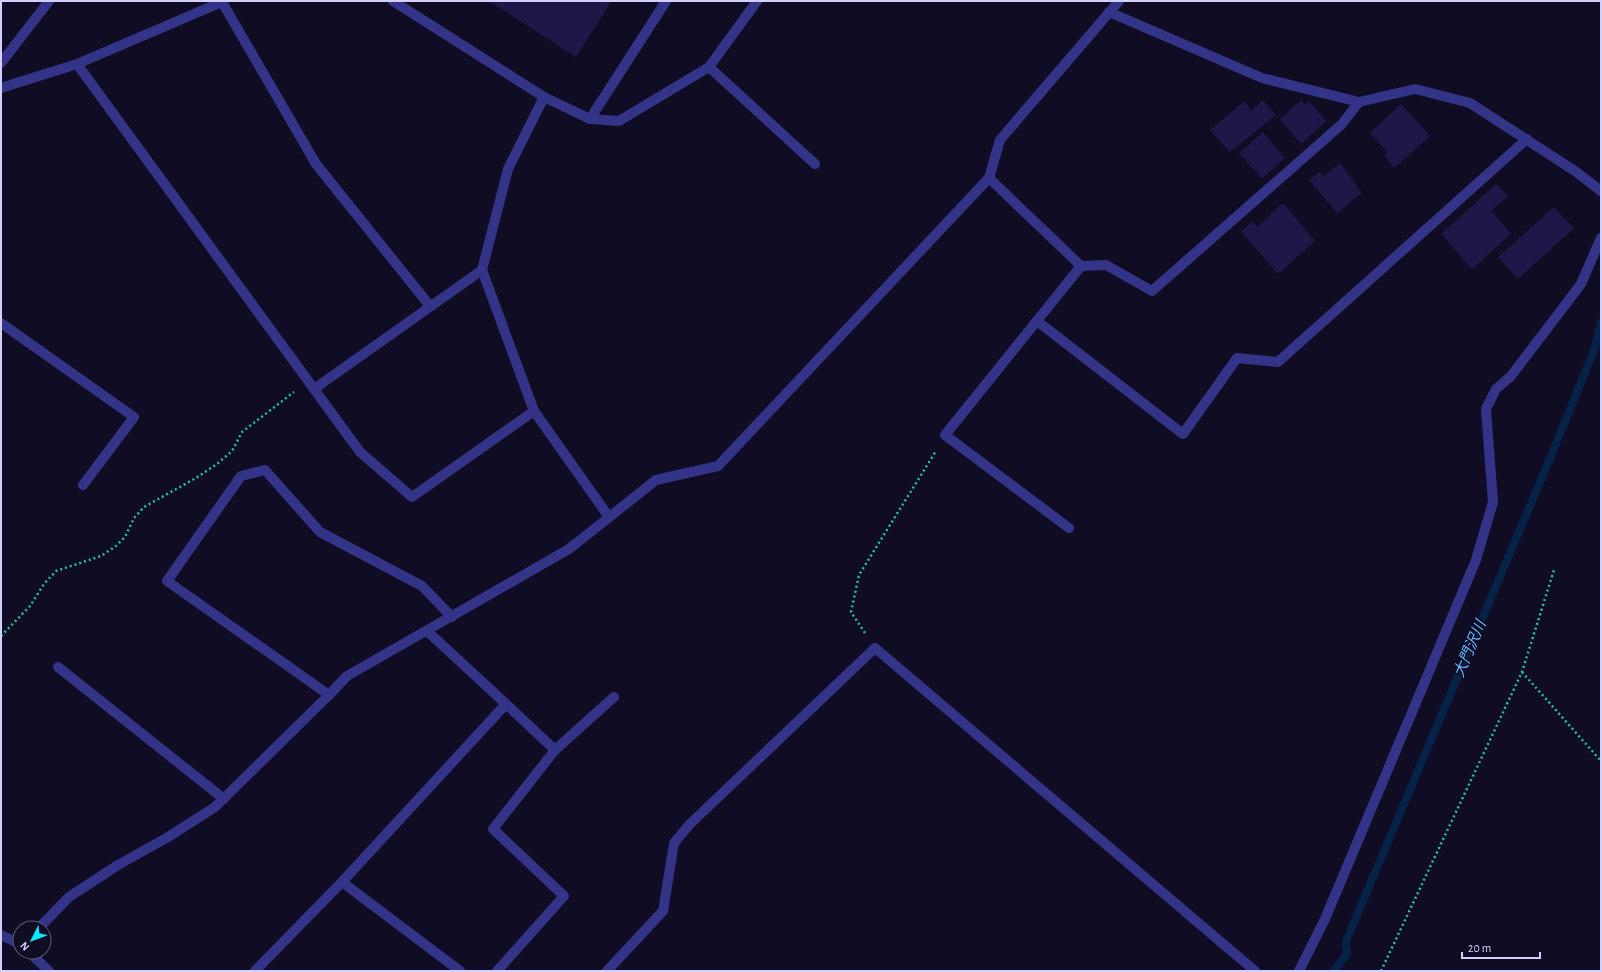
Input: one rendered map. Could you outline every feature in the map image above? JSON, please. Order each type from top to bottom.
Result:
[{"type":"street","points":[[1,63],[49,1]]},
{"type":"street","points":[[393,1],[544,97],[590,119],[619,121],[709,67],[757,1]]},
{"type":"street","points":[[590,119],[666,1]]},
{"type":"street","points":[[47,920],[69,897],[118,865],[209,812],[224,799],[347,676],[569,549],[656,480],[718,466],[989,178],[1000,140],[1119,1]]},
{"type":"street","points":[[1,88],[77,64],[222,2],[316,164],[430,306]]},
{"type":"street","points":[[1109,12],[1262,78],[1359,102],[1415,90],[1470,103],[1527,138],[1601,191]]},
{"type":"street","points":[[77,64],[360,452],[412,497],[534,411]]},
{"type":"street","points":[[709,67],[815,164]]},
{"type":"street","points":[[544,97],[508,169],[482,270],[534,411],[609,517]]},
{"type":"street","points":[[989,178],[1082,266],[1106,265],[1152,291],[1342,124],[1359,102]]},
{"type":"street","points":[[1037,321],[1183,434],[1237,358],[1278,362],[1527,138]]},
{"type":"street","points":[[1299,971],[1325,919],[1476,560],[1493,502],[1486,409],[1496,389],[1511,376],[1581,284],[1601,238]]},
{"type":"street","points":[[1068,528],[945,435],[1082,266]]},
{"type":"street","points":[[314,389],[482,270]]},
{"type":"street","points":[[1,323],[134,417],[83,485]]},
{"type":"street","points":[[329,695],[167,581],[241,476],[265,470],[320,532],[422,586],[452,617]]},
{"type":"street","points":[[427,630],[555,750]]},
{"type":"street","points":[[607,971],[663,911],[674,843],[690,824],[875,648],[1255,971]]},
{"type":"street","points":[[58,666],[224,799]]},
{"type":"street","points":[[497,971],[564,896],[493,829],[555,750],[614,697]]},
{"type":"street","points":[[255,971],[342,882],[506,704]]},
{"type":"street","points":[[342,882],[460,971]]},
{"type":"street","points":[[1,935],[12,940]]},
{"type":"street","points":[[37,960],[49,971]]},
{"type":"path","points":[[1,636],[30,606],[44,584],[56,571],[101,556],[116,546],[125,537],[134,518],[144,507],[196,478],[217,464],[232,451],[242,432],[308,380]]},
{"type":"path","points":[[875,648],[851,612],[859,575],[945,435]]},
{"type":"path","points":[[1381,971],[1522,672],[1554,570]]},
{"type":"path","points":[[1522,672],[1601,761]]},
{"type":"building","points":[[489,1],[610,1],[611,2],[576,57]]},
{"type":"building","points":[[1263,100],[1276,115],[1230,152],[1210,130],[1245,101],[1251,111]]},
{"type":"building","points":[[1301,100],[1305,105],[1309,101],[1326,121],[1301,144],[1280,119]]},
{"type":"building","points":[[1401,104],[1430,136],[1394,168],[1384,155],[1387,152],[1370,133]]},
{"type":"building","points":[[1263,132],[1285,158],[1262,179],[1239,153]]},
{"type":"building","points":[[1340,163],[1362,193],[1337,213],[1309,180],[1319,172],[1324,176]]},
{"type":"building","points":[[1496,184],[1508,196],[1491,211],[1511,234],[1472,269],[1441,234]]},
{"type":"building","points":[[1283,203],[1315,241],[1278,274],[1241,231],[1253,221],[1257,227]]},
{"type":"building","points":[[1554,207],[1574,228],[1518,279],[1498,257]]},
{"type":"waterway","name":"大門沢川","points":[[1334,971],[1347,954],[1346,941],[1551,456],[1595,348],[1601,322]]}]
